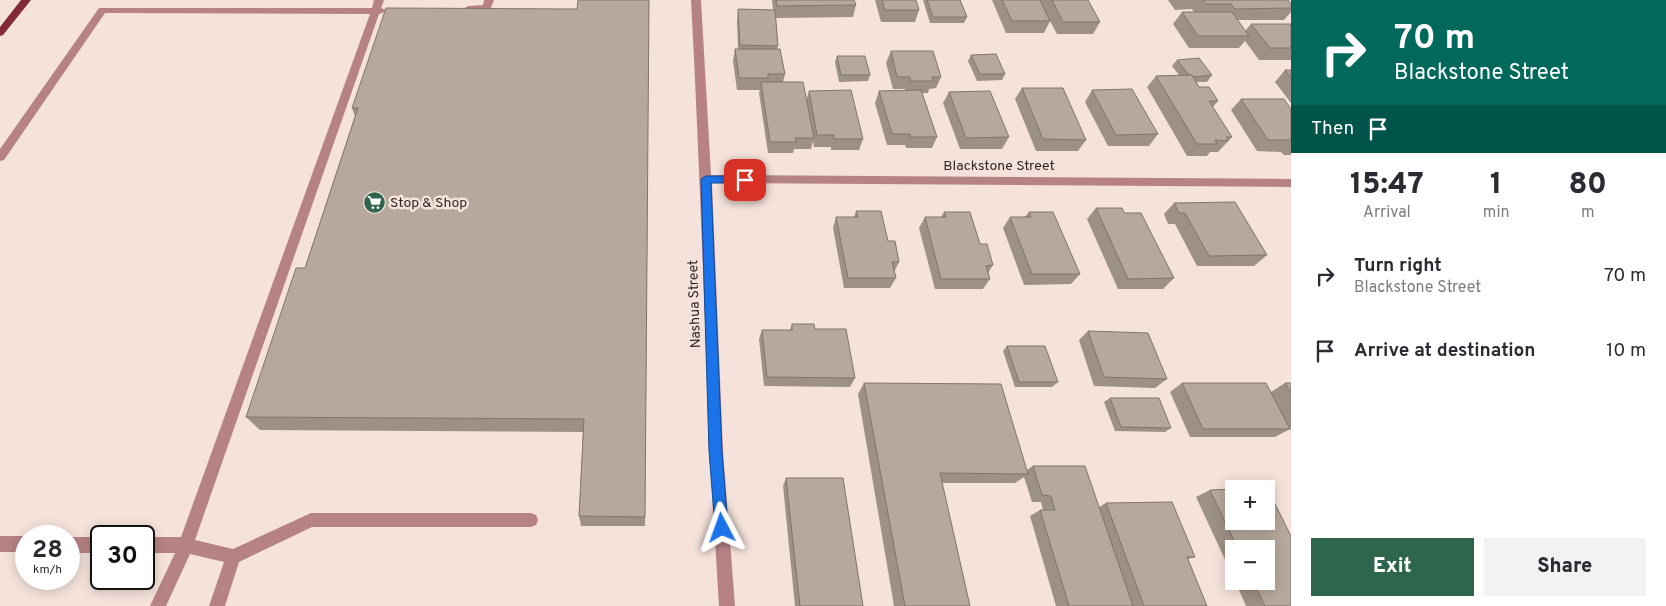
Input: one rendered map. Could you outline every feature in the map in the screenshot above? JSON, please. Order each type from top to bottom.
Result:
[{"type":"main road","points":[[0,33],[26,0]]},
{"type":"street","points":[[459,9],[487,8],[489,0]]},
{"type":"street","name":"Nashua Street","points":[[696,0],[706,179],[716,451],[727,606]]},
{"type":"street","points":[[0,157],[102,10],[377,6],[394,10]]},
{"type":"street","points":[[158,606],[186,545],[377,6]]},
{"type":"street","name":"Blackstone Street","points":[[706,179],[1291,183]]},
{"type":"street","points":[[155,545],[186,545],[232,557],[311,520],[531,520]]},
{"type":"street","points":[[0,544],[15,544]]},
{"type":"street","points":[[217,606],[232,557]]},
{"type":"building","points":[[578,0],[649,0],[645,517],[579,516],[584,419],[246,417],[296,268],[305,268],[358,108],[352,108],[386,8],[577,9]]},
{"type":"building","points":[[776,0],[854,0],[856,5],[777,6]]},
{"type":"building","points":[[882,0],[916,0],[919,10],[885,10]]},
{"type":"building","points":[[927,0],[960,0],[967,17],[933,17]]},
{"type":"building","points":[[1002,0],[1040,0],[1050,21],[1012,21]]},
{"type":"building","points":[[1052,0],[1088,0],[1100,22],[1063,22]]},
{"type":"building","points":[[1203,0],[1288,0],[1291,8],[1235,9],[1231,4],[1206,4]]},
{"type":"building","points":[[738,9],[775,10],[778,46],[740,45]]},
{"type":"building","points":[[1182,12],[1232,12],[1249,36],[1198,36]]},
{"type":"building","points":[[1251,24],[1291,24],[1291,48],[1270,48]]},
{"type":"building","points":[[735,49],[780,49],[785,74],[768,74],[768,78],[739,78]]},
{"type":"building","points":[[891,51],[933,51],[941,77],[932,77],[933,81],[911,81],[910,77],[897,77]]},
{"type":"building","points":[[996,54],[1005,74],[980,74],[971,55]]},
{"type":"building","points":[[837,56],[865,56],[870,75],[841,75]]},
{"type":"building","points":[[1199,58],[1212,75],[1193,77],[1189,75],[1177,60]]},
{"type":"building","points":[[1285,70],[1291,70],[1291,77]]},
{"type":"building","points":[[1192,75],[1199,87],[1209,87],[1218,101],[1209,101],[1232,137],[1226,137],[1228,141],[1215,140],[1217,144],[1197,144],[1156,76]]},
{"type":"building","points":[[761,82],[803,82],[814,138],[795,138],[796,142],[770,142]]},
{"type":"building","points":[[1022,88],[1063,88],[1086,140],[1043,139]]},
{"type":"building","points":[[1132,89],[1158,134],[1116,135],[1092,90]]},
{"type":"building","points":[[851,90],[863,139],[834,139],[834,135],[817,135],[809,91]]},
{"type":"building","points":[[921,90],[937,137],[911,137],[910,134],[892,134],[879,91]]},
{"type":"building","points":[[990,91],[1009,137],[966,138],[949,92]]},
{"type":"building","points":[[1241,99],[1284,99],[1291,109],[1291,140],[1268,140]]},
{"type":"building","points":[[1235,202],[1267,255],[1209,256],[1185,213],[1179,213],[1174,203]]},
{"type":"building","points":[[1096,208],[1122,208],[1124,213],[1141,213],[1174,278],[1128,279]]},
{"type":"building","points":[[856,211],[881,211],[888,241],[895,241],[899,262],[892,262],[896,278],[848,278],[836,217],[858,217]]},
{"type":"building","points":[[944,212],[970,212],[980,244],[987,244],[993,265],[986,266],[990,279],[941,279],[925,217],[946,217]]},
{"type":"building","points":[[1029,212],[1053,212],[1080,274],[1032,274],[1010,217],[1031,217]]},
{"type":"building","points":[[792,324],[814,324],[815,329],[846,329],[855,378],[767,377],[762,330],[792,330]]},
{"type":"building","points":[[1088,331],[1148,333],[1167,379],[1104,377]]},
{"type":"building","points":[[1007,346],[1045,346],[1058,382],[1019,382]]},
{"type":"building","points":[[864,383],[1001,384],[1028,474],[940,473],[970,606],[905,606]]},
{"type":"building","points":[[1182,383],[1266,383],[1290,429],[1203,429]]},
{"type":"building","points":[[1285,383],[1291,383],[1291,393]]},
{"type":"building","points":[[1110,398],[1159,398],[1171,428],[1121,427]]},
{"type":"building","points":[[1033,466],[1085,466],[1133,606],[1069,606],[1040,510],[1055,510],[1051,496],[1042,495]]},
{"type":"building","points":[[786,478],[843,478],[863,606],[800,606]]},
{"type":"building","points":[[1225,489],[1225,522],[1210,490]]},
{"type":"building","points":[[1172,502],[1195,557],[1187,557],[1207,606],[1144,606],[1106,503]]},
{"type":"building","points":[[1275,504],[1291,536],[1291,606],[1265,606],[1257,590],[1275,590],[1275,540],[1234,540],[1229,530],[1275,530]]},
{"type":"place","name":"Stop & Shop","points":[[374,203]]},
{"type":"route","points":[[722,528],[716,451],[706,179],[745,180]]}]
